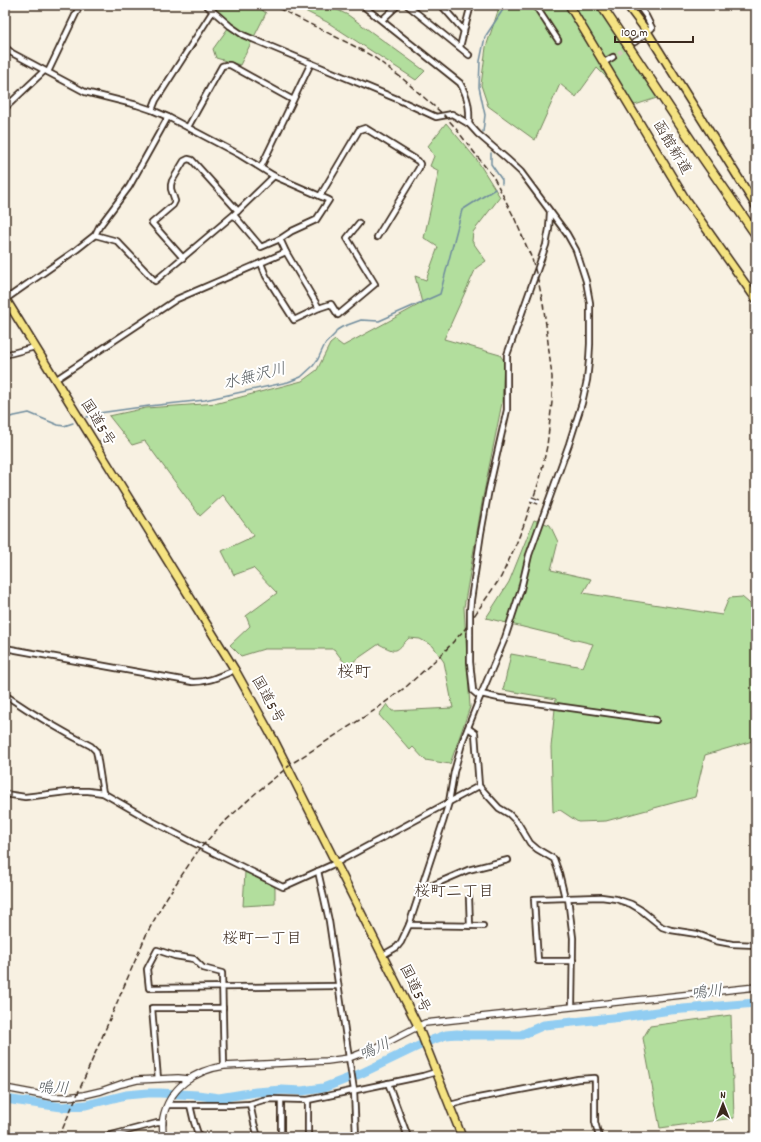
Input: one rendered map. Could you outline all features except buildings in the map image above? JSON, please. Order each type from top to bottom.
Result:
[{"type":"highway","name":"函館新道","points":[[569,5],[686,200],[756,299]]},
{"type":"highway","name":"函館新道","points":[[601,5],[756,235]]},
{"type":"highway","points":[[627,5],[648,33],[756,206]]},
{"type":"highway","name":"函館新道","points":[[696,148],[756,243]]},
{"type":"highway","name":"国道5号","points":[[5,298],[8,309],[35,347],[182,582],[276,742],[418,1026],[462,1137]]},
{"type":"street","points":[[5,108],[46,72],[80,5]]},
{"type":"street","points":[[206,5],[242,35],[397,99],[436,117],[452,114],[469,124],[520,172],[567,234],[576,250],[586,281],[590,303],[590,344],[587,380],[582,403],[530,555],[505,638],[480,695],[463,740],[454,772],[449,802],[409,925],[397,947],[383,955]]},
{"type":"street","points":[[362,5],[460,83],[468,100],[470,111],[469,124]]},
{"type":"street","points":[[382,20],[398,5]]},
{"type":"street","points":[[407,5],[469,55]]},
{"type":"street","points":[[441,5],[464,30]]},
{"type":"street","points":[[460,47],[471,5]]},
{"type":"street","points":[[535,5],[558,40]]},
{"type":"street","points":[[636,42],[652,28],[638,5]]},
{"type":"street","points":[[152,110],[156,100],[213,11]]},
{"type":"street","points":[[5,48],[46,72],[85,92],[152,110],[168,117],[274,176],[329,200],[316,220],[261,246],[234,215]]},
{"type":"street","points":[[603,62],[613,57]]},
{"type":"street","points":[[260,167],[311,64]]},
{"type":"street","points":[[188,127],[222,66],[230,66],[293,100]]},
{"type":"street","points":[[5,298],[76,250],[95,235],[99,227],[129,188],[168,117]]},
{"type":"street","points":[[320,196],[361,128],[365,128],[418,161],[420,164],[419,168],[377,237]]},
{"type":"street","points":[[183,258],[152,223],[175,201],[171,185],[184,161],[188,159],[192,160],[238,211]]},
{"type":"street","points":[[95,235],[117,241],[155,281],[234,215],[274,176]]},
{"type":"street","points":[[550,212],[546,245],[507,355],[507,410],[482,526],[470,611],[470,662],[473,691],[480,695],[656,720]]},
{"type":"street","points":[[261,263],[266,276],[294,320],[331,304],[338,315],[375,284],[347,238],[359,223]]},
{"type":"street","points":[[280,238],[286,252],[319,308]]},
{"type":"street","points":[[55,380],[177,299],[286,252]]},
{"type":"street","points":[[5,355],[35,347]]},
{"type":"street","points":[[531,499],[539,502]]},
{"type":"street","points":[[5,648],[193,682],[210,681],[235,670]]},
{"type":"street","points":[[5,695],[29,712],[94,749],[98,755],[102,793]]},
{"type":"street","points":[[468,728],[475,732],[478,786],[499,808],[509,814],[518,823],[530,843],[537,850],[554,859],[567,898],[573,938],[572,1006]]},
{"type":"street","points":[[5,794],[25,797],[74,791],[102,793],[194,843],[284,887],[336,863],[478,786]]},
{"type":"street","points":[[419,891],[468,870],[508,860]]},
{"type":"street","points":[[318,871],[329,921],[354,1090],[356,1137]]},
{"type":"street","points":[[573,961],[538,961],[534,899],[601,897],[616,899],[631,904],[662,927],[667,929],[697,934],[732,944],[756,945]]},
{"type":"street","points":[[469,898],[470,926]]},
{"type":"street","points":[[409,925],[483,926]]},
{"type":"street","points":[[224,1066],[222,987],[222,973],[203,968],[194,959],[176,956],[157,950],[147,969],[149,988],[222,987],[338,986]]},
{"type":"street","points":[[163,1137],[164,1118],[170,1102],[180,1088],[189,1079],[202,1071],[212,1068],[224,1066],[327,1061],[349,1058],[382,1045],[425,1023],[756,987]]},
{"type":"street","points":[[158,1079],[152,1008],[223,1008]]},
{"type":"street","points":[[170,1102],[190,1105],[231,1106],[250,1104],[272,1099],[308,1100],[436,1072]]},
{"type":"street","points":[[5,1088],[53,1097],[67,1097],[101,1091],[137,1080],[178,1078],[189,1079]]},
{"type":"street","points":[[450,1105],[473,1099],[578,1079],[595,1078],[595,1122],[599,1137]]},
{"type":"street","points":[[388,1083],[408,1137]]},
{"type":"street","points":[[281,1100],[281,1137]]},
{"type":"street","points":[[308,1100],[308,1137]]},
{"type":"street","points":[[250,1104],[258,1137]]},
{"type":"street","points":[[190,1105],[199,1137]]},
{"type":"street","points":[[104,1137],[157,1123],[163,1123]]},
{"type":"green space","points":[[210,5],[255,5],[266,13],[240,65],[216,58],[213,49],[231,24]]},
{"type":"green space","points":[[293,5],[327,5],[348,15],[425,71],[416,80],[327,22]]},
{"type":"green space","points":[[500,5],[601,5],[663,96],[635,105],[597,68],[576,97],[560,84],[535,140],[488,106],[481,85],[486,47]]},
{"type":"green space","points":[[446,123],[477,160],[500,197],[473,232],[472,241],[486,261],[476,268],[444,339],[500,355],[504,361],[502,403],[483,497],[464,607],[470,707],[450,764],[425,760],[413,747],[410,750],[379,715],[387,704],[392,711],[453,708],[444,662],[433,646],[420,639],[409,638],[396,650],[379,644],[347,666],[334,649],[264,649],[241,656],[230,645],[250,626],[246,616],[277,593],[253,568],[234,575],[222,551],[254,536],[223,495],[200,516],[145,441],[132,445],[109,416],[146,408],[218,403],[302,381],[317,370],[330,344],[335,340],[343,346],[422,303],[415,276],[426,280],[438,247],[424,238],[439,171],[430,166],[434,156],[428,146]]},
{"type":"green space","points":[[534,520],[550,525],[558,542],[551,570],[591,579],[583,593],[722,615],[729,598],[742,597],[756,609],[756,740],[705,755],[695,797],[606,821],[578,822],[560,810],[553,812],[551,747],[556,699],[503,690],[511,654],[583,667],[593,644],[486,618],[509,582]]},
{"type":"green space","points":[[245,872],[275,886],[275,904],[243,906]]},
{"type":"green space","points":[[731,1015],[734,1118],[660,1128],[643,1038],[650,1026]]},
{"type":"waterway","name":"水無沢川","points":[[483,132],[485,115],[479,87],[480,61],[485,37],[506,5]]},
{"type":"waterway","name":"水無沢川","points":[[491,153],[491,164],[502,180],[502,184]]},
{"type":"waterway","name":"水無沢川","points":[[87,417],[99,413],[205,400],[288,382],[301,377],[313,366],[325,344],[337,330],[342,327],[361,320],[379,321],[440,294],[462,210],[495,189]]},
{"type":"waterway","name":"水無沢川","points":[[5,418],[29,413],[58,425],[64,426],[73,423]]},
{"type":"waterway","name":"鳴川","points":[[5,1099],[62,1107],[86,1105],[126,1095],[148,1093],[197,1095],[219,1098],[256,1092],[282,1090],[302,1091],[323,1088],[362,1073],[412,1049],[446,1035],[521,1035],[544,1025],[622,1017],[671,1010],[756,1003]]},
{"type":"tunnel","points":[[613,57],[635,42]]},
{"type":"railway","points":[[59,1137],[147,933],[167,897],[198,851],[221,825],[257,792],[294,762],[375,710],[407,686],[443,653],[465,629],[501,577],[514,549],[540,479],[547,446],[552,402],[552,377],[543,303],[532,259],[514,217],[494,178],[444,115],[403,79],[375,58],[358,48],[272,5]]},
{"type":"district","name":"桜町","points":[[354,674]]},
{"type":"district","name":"桜町二丁目","points":[[454,892]]},
{"type":"district","name":"桜町一丁目","points":[[262,939]]}]
